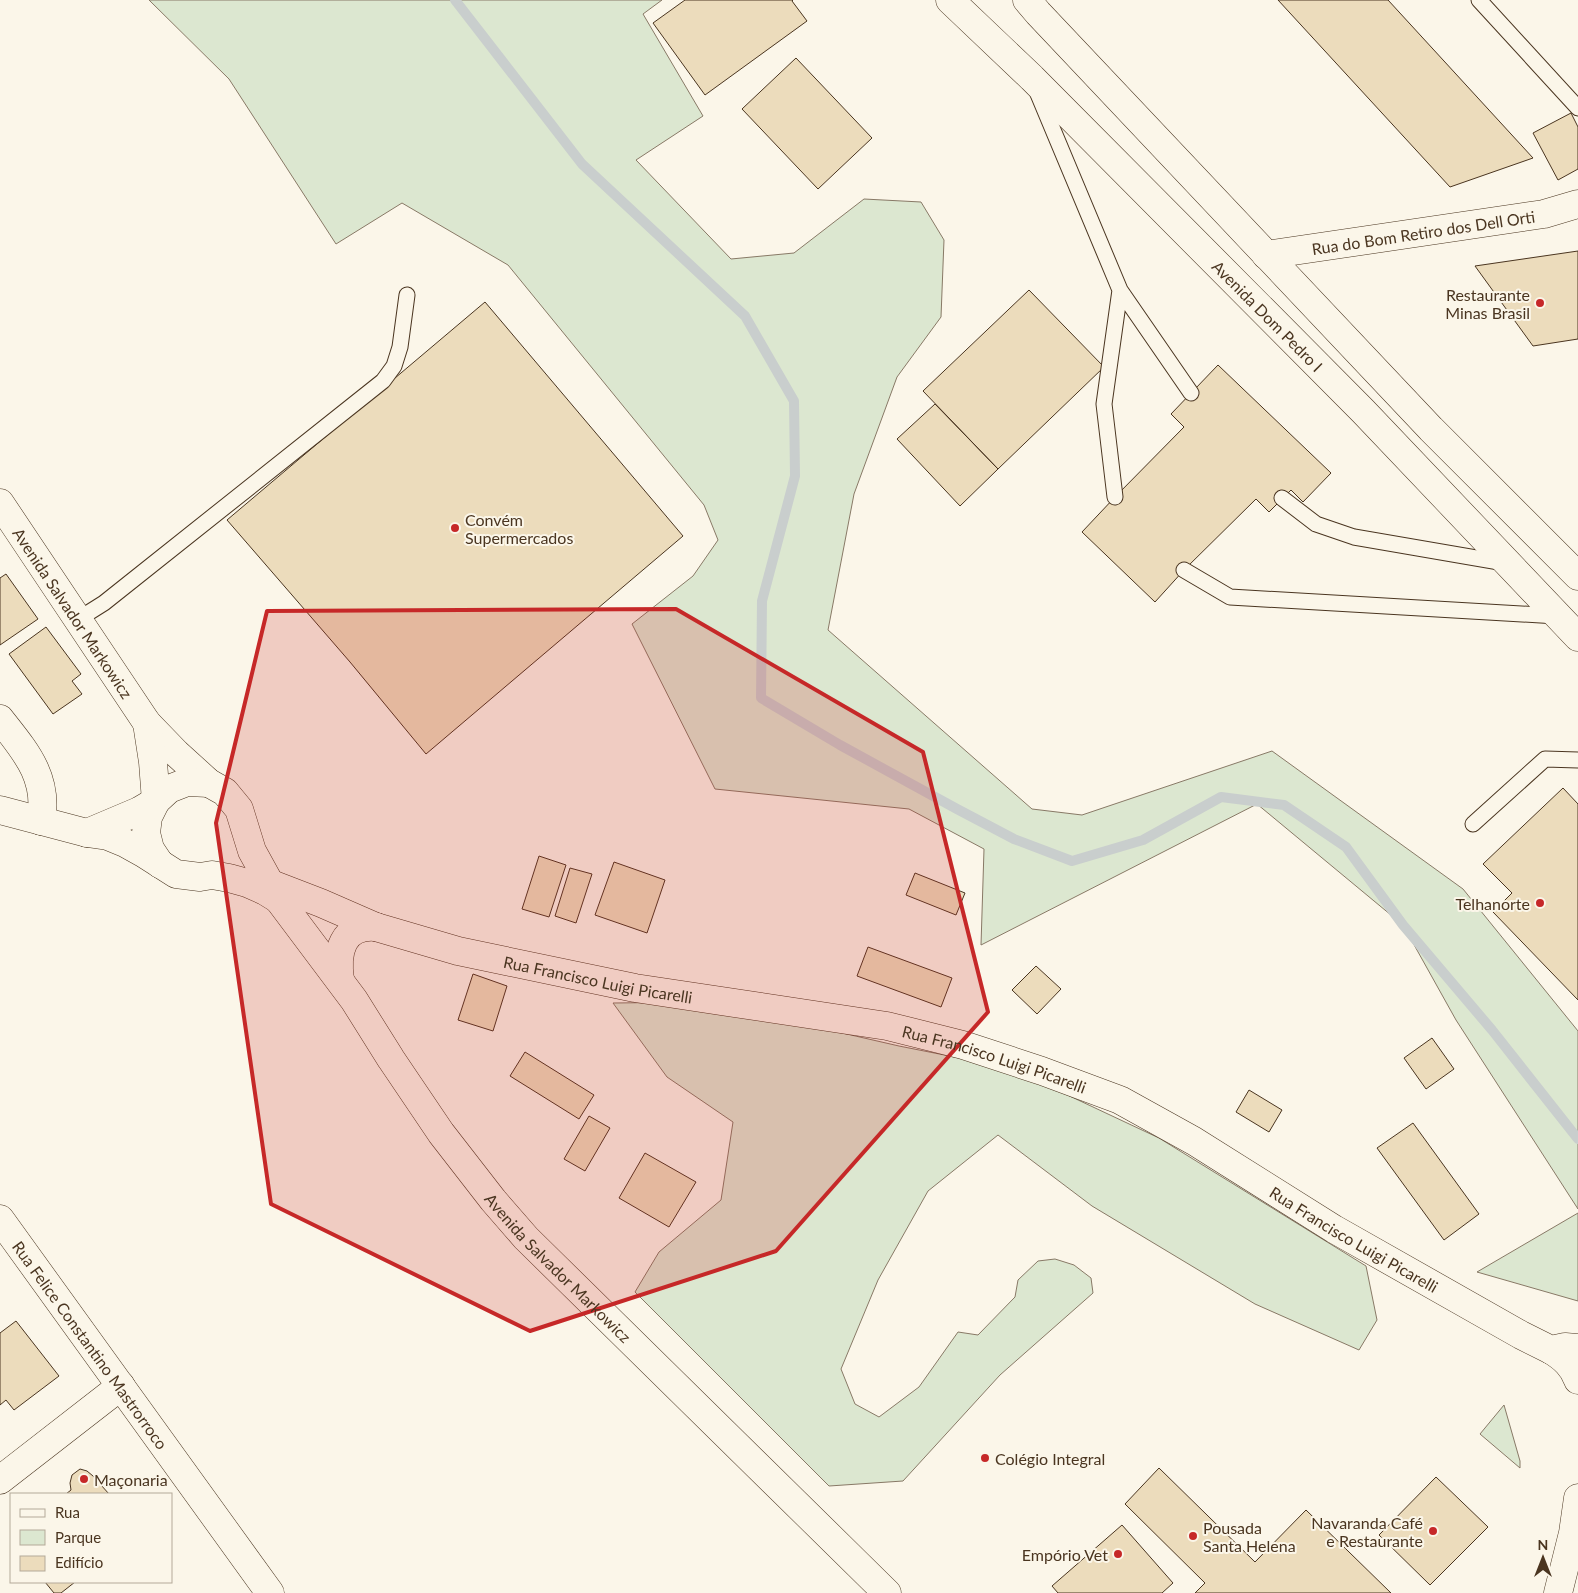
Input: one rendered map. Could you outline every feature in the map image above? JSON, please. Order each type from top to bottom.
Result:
[{"type":"street","name":"Avenida Dom Pedro I","points":[[950,0],[1032,78],[1363,411],[1578,637]]},
{"type":"street","points":[[1027,0],[1432,429],[1578,576]]},
{"type":"street","name":"Rua do Bom Retiro dos Dell Orti","points":[[1266,255],[1544,214],[1578,204]]},
{"type":"street","name":"Avenida Salvador Markowicz","points":[[0,503],[147,723],[209,783]]},
{"type":"street","points":[[0,719],[24,751],[39,781],[43,795],[41,821]]},
{"type":"street","points":[[147,723],[156,801],[148,817],[146,833],[150,849],[160,864]]},
{"type":"street","points":[[87,833],[106,824],[123,819],[156,801],[169,789],[187,782],[209,783],[225,792],[238,809],[244,832],[252,851],[274,891]]},
{"type":"street","points":[[0,810],[87,833],[108,836],[125,843],[176,874],[200,877],[212,875],[223,869],[238,853],[244,832]]},
{"type":"street","name":"Rua Francisco Luigi Picarelli","points":[[212,875],[247,883],[264,891],[274,891],[356,917],[376,927],[458,951],[635,988],[887,1026],[963,1046],[1042,1071],[1120,1100],[1194,1141],[1334,1229],[1521,1335],[1551,1350],[1565,1359],[1575,1371],[1578,1380]]},
{"type":"street","name":"Avenida Salvador Markowicz","points":[[274,891],[340,980],[441,1133],[493,1200],[526,1238],[888,1593]]},
{"type":"street","points":[[340,980],[340,949],[344,940],[359,928],[367,926],[376,927]]},
{"type":"street","name":"Rua Felice Constantino Mastrorroco","points":[[0,1219],[270,1593]]},
{"type":"street","points":[[1551,1350],[1565,1347],[1578,1348]]},
{"type":"street","points":[[0,1480],[121,1386]]},
{"type":"street","points":[[1558,1593],[1573,1533],[1578,1498]]},
{"type":"lane","points":[[1479,0],[1578,108]]},
{"type":"lane","points":[[1032,78],[1120,290],[1191,393]]},
{"type":"lane","points":[[1114,497],[1104,404],[1120,290]]},
{"type":"lane","points":[[77,620],[104,603],[383,381],[394,366],[400,347],[407,294]]},
{"type":"lane","points":[[1282,498],[1316,524],[1354,537],[1507,563]]},
{"type":"lane","points":[[1184,570],[1230,598],[1558,616]]},
{"type":"lane","points":[[1473,824],[1545,759],[1578,760]]},
{"type":"highlighted area","points":[[676,609],[923,752],[988,1012],[776,1251],[530,1331],[271,1204],[216,823],[267,611]]},
{"type":"green space","points":[[149,0],[662,0],[643,14],[703,116],[636,160],[731,259],[794,253],[864,199],[921,202],[944,240],[941,317],[897,377],[854,494],[828,630],[1032,809],[1082,815],[1272,751],[1463,889],[1578,1031],[1578,1209],[1456,1020],[1403,925],[1257,804],[981,945],[984,849],[909,809],[715,789],[632,624],[693,576],[718,540],[704,505],[508,265],[402,203],[336,244],[229,79]]},
{"type":"green space","points":[[707,1002],[899,1046],[1010,1068],[1159,1138],[1366,1266],[1377,1320],[1359,1350],[1255,1304],[1092,1206],[998,1135],[928,1191],[878,1280],[841,1369],[855,1404],[879,1417],[919,1387],[958,1332],[978,1335],[1015,1297],[1018,1280],[1038,1261],[1055,1259],[1074,1265],[1091,1278],[1093,1293],[1000,1375],[903,1481],[829,1486],[635,1292],[659,1252],[721,1200],[733,1122],[667,1077],[613,1003]]},
{"type":"green space","points":[[1578,1213],[1578,1301],[1477,1272]]},
{"type":"green space","points":[[1504,1405],[1520,1461],[1520,1468],[1480,1434]]},
{"type":"building","points":[[685,0],[793,0],[807,21],[705,95],[653,23]]},
{"type":"building","points":[[1278,0],[1388,0],[1533,158],[1450,187]]},
{"type":"building","points":[[796,58],[872,138],[818,189],[742,109]]},
{"type":"building","points":[[1571,113],[1578,127],[1578,169],[1558,180],[1533,133]]},
{"type":"building","name":"Restaurante Minas Brasil","points":[[1578,251],[1578,339],[1533,346],[1475,266]]},
{"type":"building","points":[[1029,290],[1104,367],[998,469],[923,391]]},
{"type":"building","name":"Convém Supermercados","points":[[485,302],[683,536],[426,754],[350,662],[227,520]]},
{"type":"building","points":[[1218,365],[1331,473],[1303,502],[1291,490],[1269,512],[1256,499],[1184,570],[1155,602],[1082,532],[1184,427],[1171,414]]},
{"type":"building","points":[[935,404],[998,469],[960,506],[897,439]]},
{"type":"building","points":[[6,574],[38,619],[0,645],[0,578]]},
{"type":"building","points":[[46,627],[81,674],[72,681],[82,694],[53,714],[9,654]]},
{"type":"building","name":"Telhanorte","points":[[1563,788],[1578,804],[1578,1000],[1493,912],[1512,893],[1483,864]]},
{"type":"building","points":[[539,856],[566,865],[549,917],[522,909]]},
{"type":"building","points":[[614,862],[665,880],[647,933],[595,915]]},
{"type":"building","points":[[570,868],[592,874],[576,923],[555,916]]},
{"type":"building","points":[[915,873],[965,893],[956,915],[906,895]]},
{"type":"building","points":[[868,947],[952,978],[941,1007],[857,976]]},
{"type":"building","points":[[1036,966],[1061,989],[1037,1014],[1012,990]]},
{"type":"building","points":[[473,974],[507,986],[493,1031],[458,1020]]},
{"type":"building","points":[[1432,1038],[1454,1069],[1426,1089],[1404,1058]]},
{"type":"building","points":[[525,1052],[594,1095],[579,1119],[510,1076]]},
{"type":"building","points":[[1249,1090],[1282,1110],[1269,1132],[1236,1112]]},
{"type":"building","points":[[589,1116],[610,1128],[585,1171],[564,1159]]},
{"type":"building","points":[[1413,1123],[1479,1214],[1444,1240],[1377,1148]]},
{"type":"building","points":[[645,1153],[696,1182],[669,1227],[619,1198]]},
{"type":"building","points":[[16,1321],[59,1376],[14,1410],[6,1400],[0,1405],[0,1333]]},
{"type":"building","name":"Pousada Santa Helena","points":[[1159,1468],[1255,1562],[1306,1510],[1391,1593],[1195,1593],[1205,1583],[1125,1504]]},
{"type":"building","name":"Maçonaria","points":[[80,1469],[87,1471],[108,1493],[67,1493],[71,1490],[72,1475]]},
{"type":"building","name":"Navaranda Café e Restaurante","points":[[1436,1477],[1488,1527],[1430,1585],[1379,1535]]},
{"type":"building","name":"Empório Vet","points":[[1122,1525],[1173,1583],[1162,1593],[1058,1593],[1052,1586]]},
{"type":"building","points":[[46,1583],[74,1583],[61,1593],[54,1593]]},
{"type":"waterway","points":[[455,0],[582,164],[745,316],[794,401],[795,476],[762,601],[761,698],[840,745],[1014,839],[1072,861],[1143,840],[1221,797],[1284,805],[1346,847],[1403,925],[1492,1030],[1578,1139]]},
{"type":"place","name":"Restaurante Minas Brasil","points":[[1540,303]]},
{"type":"place","name":"Convém Supermercados","points":[[455,528]]},
{"type":"place","name":"Telhanorte","points":[[1540,903]]},
{"type":"place","name":"Colégio Integral","points":[[985,1458]]},
{"type":"place","name":"Maçonaria","points":[[84,1479]]},
{"type":"place","name":"Navaranda Café e Restaurante","points":[[1433,1531]]},
{"type":"place","name":"Pousada Santa Helena","points":[[1193,1536]]},
{"type":"place","name":"Empório Vet","points":[[1118,1554]]}]
